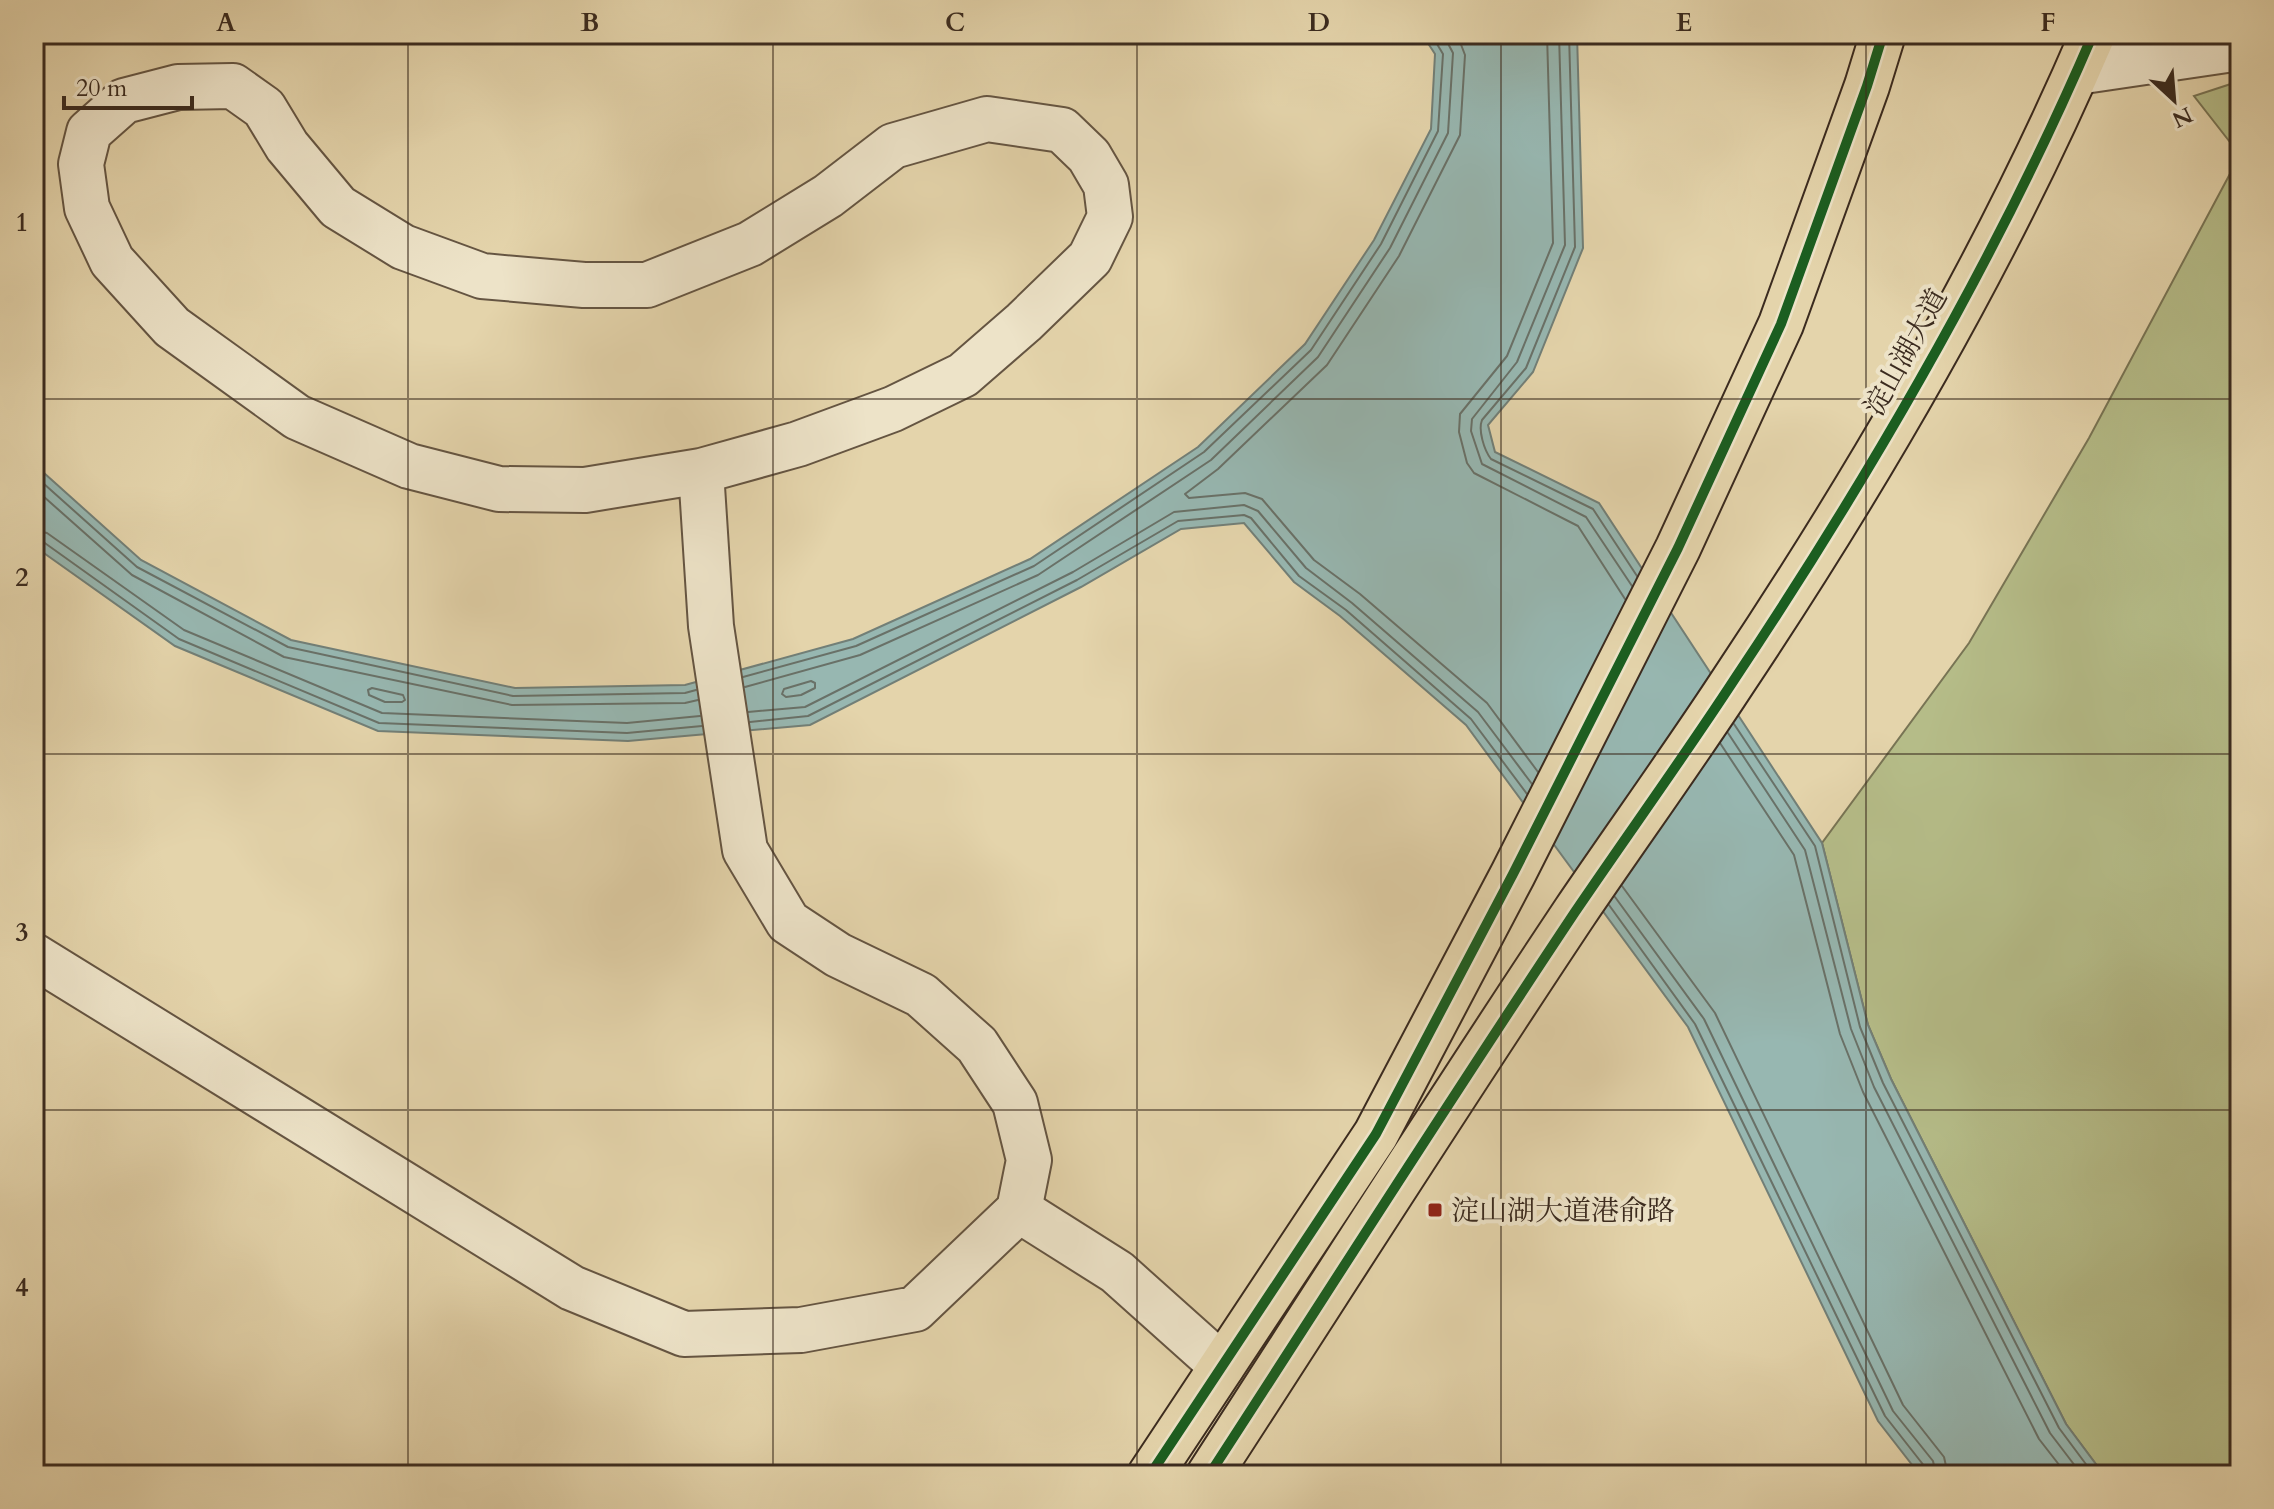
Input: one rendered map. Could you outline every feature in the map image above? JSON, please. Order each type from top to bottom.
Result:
[{"type":"main road","points":[[1150,1475],[1376,1134],[1513,874],[1678,548],[1781,324],[1883,34]]},
{"type":"main road","name":"淀山湖大道","points":[[1209,1475],[1574,913],[1734,680],[1809,563],[1916,384],[2010,213],[2085,53]]},
{"type":"street","points":[[2085,53],[2240,48]]},
{"type":"street","points":[[233,86],[264,108],[287,146],[338,207],[403,247],[482,276],[584,285],[647,285],[750,244],[828,196],[893,146],[987,119],[1062,130],[1089,156],[1106,185],[1110,217],[1090,258],[963,375],[879,414],[798,444],[701,471],[585,490],[499,489],[409,466],[297,417],[172,327],[112,261],[87,208],[81,164],[89,132],[124,101],[178,87],[233,86]]},
{"type":"street","points":[[34,956],[572,1288],[684,1334],[801,1330],[915,1309],[1019,1210],[1029,1160],[1015,1103],[977,1045],[921,995],[838,955],[788,922],[745,850],[711,626],[701,471]]},
{"type":"street","points":[[1019,1210],[1117,1272],[1222,1366]]},
{"type":"green space","points":[[2240,81],[2240,155],[2194,96]]},
{"type":"green space","points":[[2240,155],[2240,1475],[2104,1475],[2066,1424],[1891,1079],[1868,1025],[1822,843],[1969,643],[2089,438]]},
{"type":"water","points":[[1422,34],[1577,34],[1583,248],[1533,372],[1488,425],[1495,452],[1599,503],[1822,843],[1868,1025],[1891,1079],[2066,1424],[2104,1475],[1920,1475],[1878,1421],[1688,1027],[1466,725],[1340,616],[1294,582],[1244,523],[1181,529],[1081,587],[810,725],[628,741],[378,731],[175,646],[34,546],[34,464],[141,560],[291,640],[515,688],[685,685],[853,639],[1030,559],[1198,447],[1305,344],[1374,240],[1431,129],[1435,54]]},
{"type":"cycle path","points":[[1150,1475],[1376,1134],[1513,874],[1678,548],[1781,324],[1883,34]]},
{"type":"cycle path","points":[[1209,1475],[1437,1122],[1575,912],[1715,709],[1833,525],[1973,283],[2016,200],[2093,34]]},
{"type":"place","name":"淀山湖大道港俞路","points":[[1435,1210]]}]
